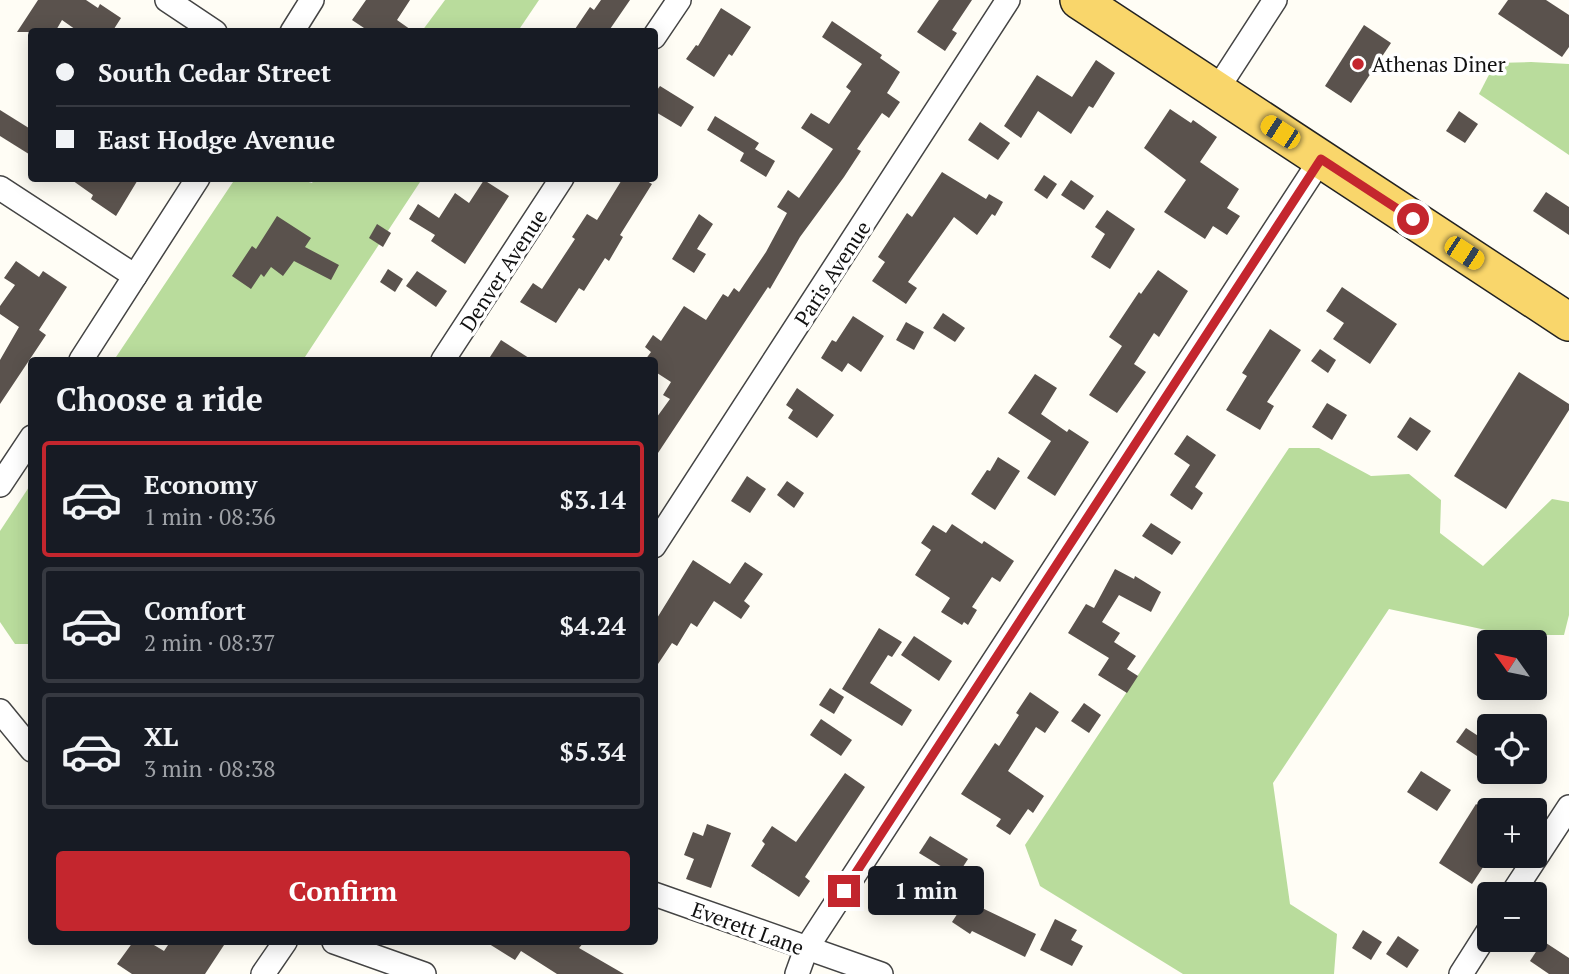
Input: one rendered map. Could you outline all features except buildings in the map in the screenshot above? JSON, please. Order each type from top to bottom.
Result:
[{"type":"main road","points":[[1079,0],[1569,322]]},
{"type":"street","points":[[167,0],[209,28]]},
{"type":"street","points":[[294,28],[312,0]]},
{"type":"street","points":[[658,31],[679,0]]},
{"type":"street","name":"Paris Avenue","points":[[658,540],[1009,0]]},
{"type":"street","points":[[1216,91],[1275,0]]},
{"type":"street","points":[[797,974],[806,949],[1321,159]]},
{"type":"street","points":[[83,357],[195,182]]},
{"type":"street","name":"Denver Avenue","points":[[445,357],[559,182]]},
{"type":"street","points":[[0,188],[135,276]]},
{"type":"street","points":[[0,484],[28,443]]},
{"type":"street","points":[[0,711],[28,745]]},
{"type":"street","points":[[1521,882],[1569,807]]},
{"type":"street","name":"Everett Lane","points":[[658,895],[881,974]]},
{"type":"street","points":[[263,974],[283,945]]},
{"type":"street","points":[[342,945],[424,974]]},
{"type":"street","points":[[1461,974],[1477,949]]},
{"type":"green space","points":[[445,0],[539,0],[520,28],[424,28]]},
{"type":"green space","points":[[1495,63],[1569,64],[1569,155],[1479,94]]},
{"type":"green space","points":[[233,182],[420,182],[305,357],[116,357]]},
{"type":"green space","points":[[1289,448],[1319,448],[1371,476],[1409,474],[1441,500],[1440,533],[1483,566],[1552,499],[1569,502],[1569,615],[1564,635],[1547,635],[1547,630],[1486,630],[1389,609],[1273,783],[1290,904],[1337,934],[1334,974],[1183,974],[1040,886],[1025,845]]},
{"type":"green space","points":[[28,489],[28,644],[15,644],[0,622],[0,531]]},
{"type":"place","name":"Athenas Diner","points":[[1358,64]]},
{"type":"route","points":[[844,891],[1321,159],[1413,219]]}]
